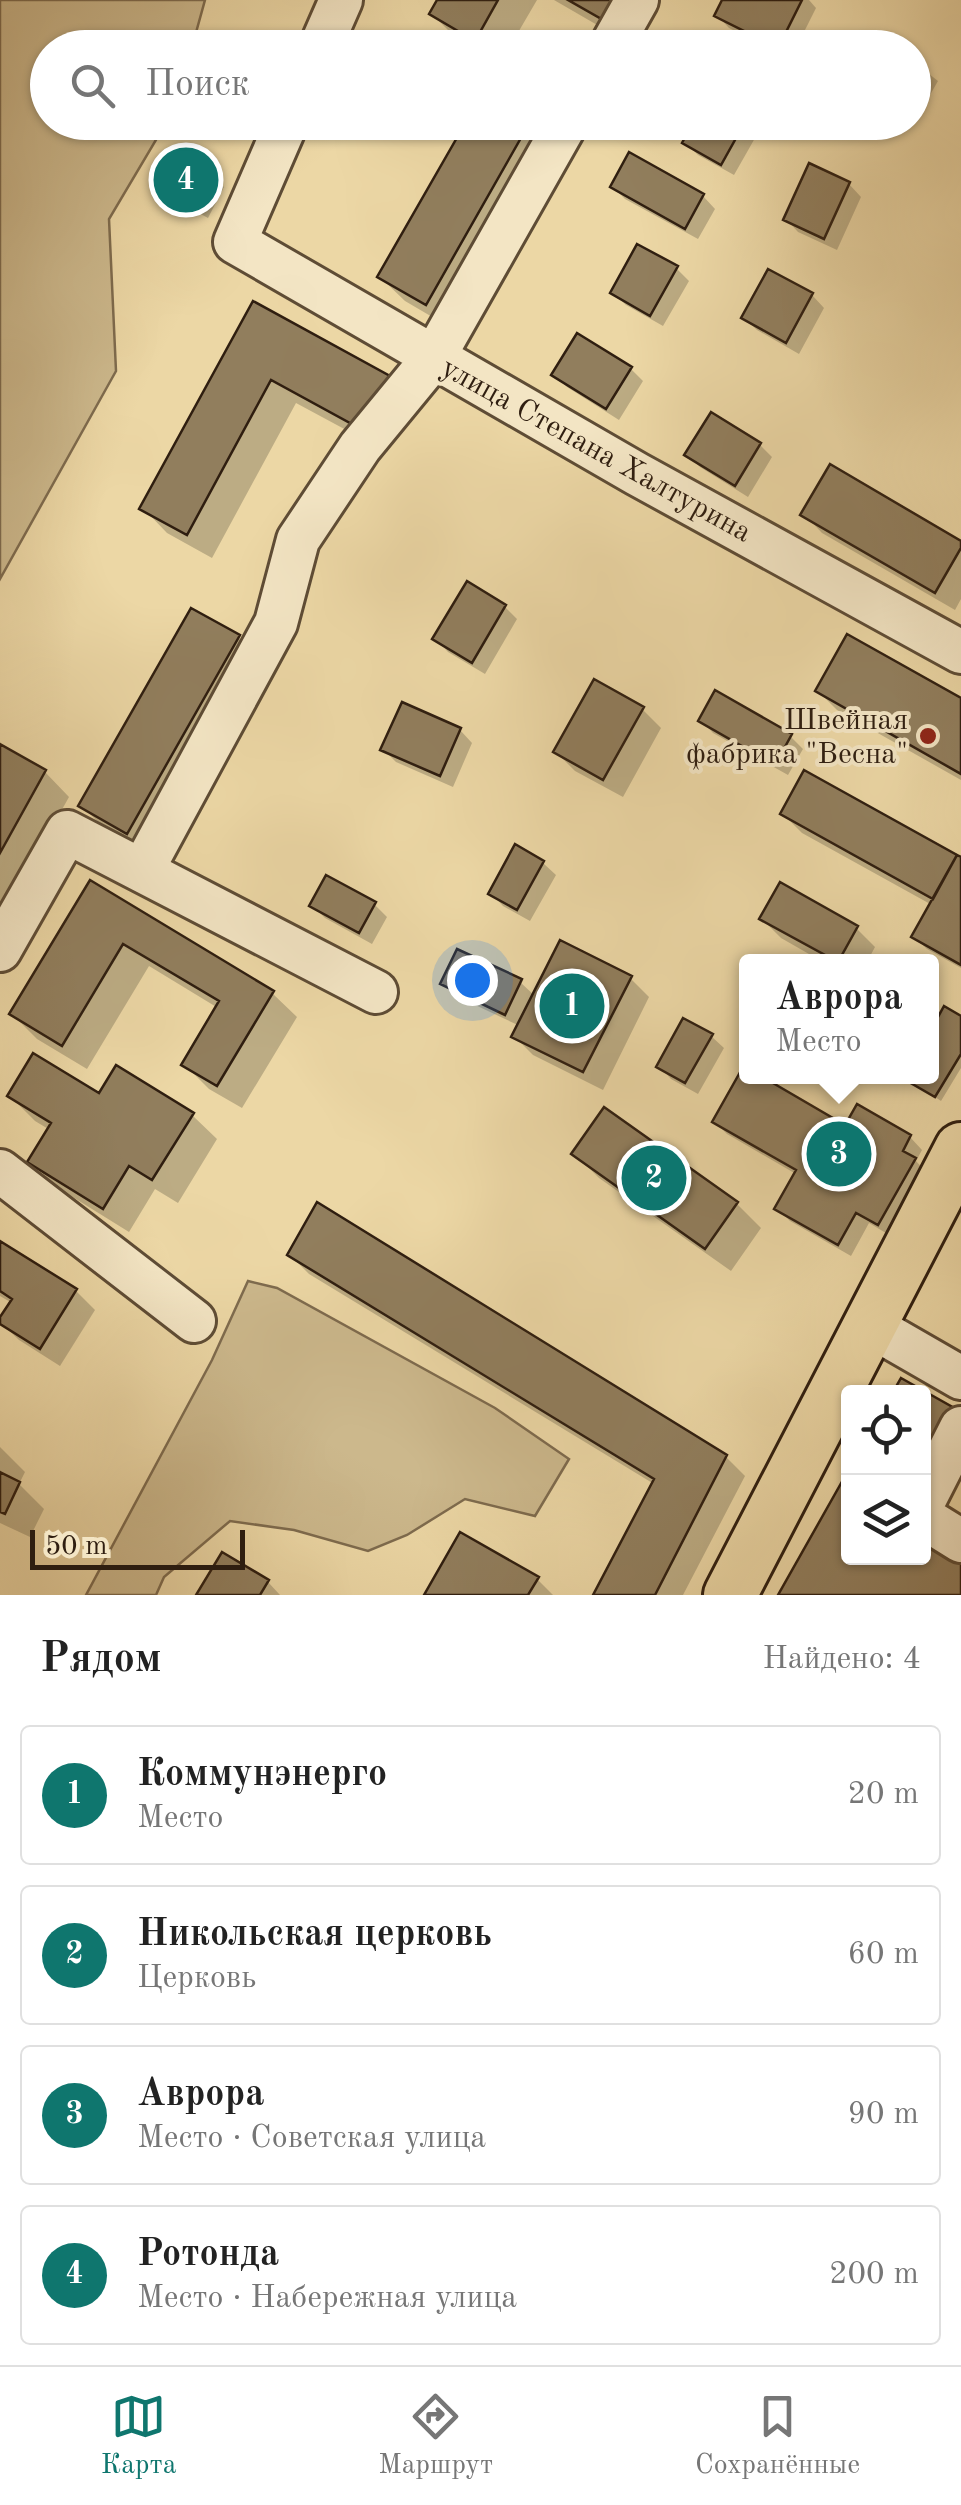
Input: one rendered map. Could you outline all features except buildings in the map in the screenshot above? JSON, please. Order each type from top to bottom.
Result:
[{"type":"main road","points":[[730,1595],[961,1149]]},
{"type":"street","points":[[328,30],[340,0]]},
{"type":"street","points":[[620,30],[637,0]]},
{"type":"street","name":"улица Степана Халтурина","points":[[280,140],[236,242],[637,474],[961,652]]},
{"type":"street","points":[[143,869],[276,623],[298,540],[360,446],[434,357],[557,140]]},
{"type":"street","points":[[0,950],[67,832],[376,992]]},
{"type":"street","points":[[0,1171],[194,1321]]},
{"type":"street","points":[[870,1326],[961,1378]]},
{"type":"street","points":[[931,1488],[961,1428]]},
{"type":"street","points":[[931,1522],[961,1541]]},
{"type":"shaded area","points":[[0,0],[205,0],[197,30],[30,30],[30,140],[156,140],[109,219],[116,371],[0,579]]},
{"type":"shaded area","points":[[248,1281],[277,1288],[495,1408],[569,1459],[535,1516],[465,1499],[407,1535],[368,1551],[294,1530],[230,1521],[164,1577],[156,1595],[86,1595],[212,1360]]},
{"type":"place","name":"Ротонда","points":[[186,180]]},
{"type":"place","name":"Швейная фабрика \"Весна\"","points":[[928,736]]},
{"type":"place","name":"Коммунэнерго","points":[[572,1006]]},
{"type":"place","name":"Аврора","points":[[839,1154]]},
{"type":"place","name":"Никольская церковь","points":[[654,1178]]}]
